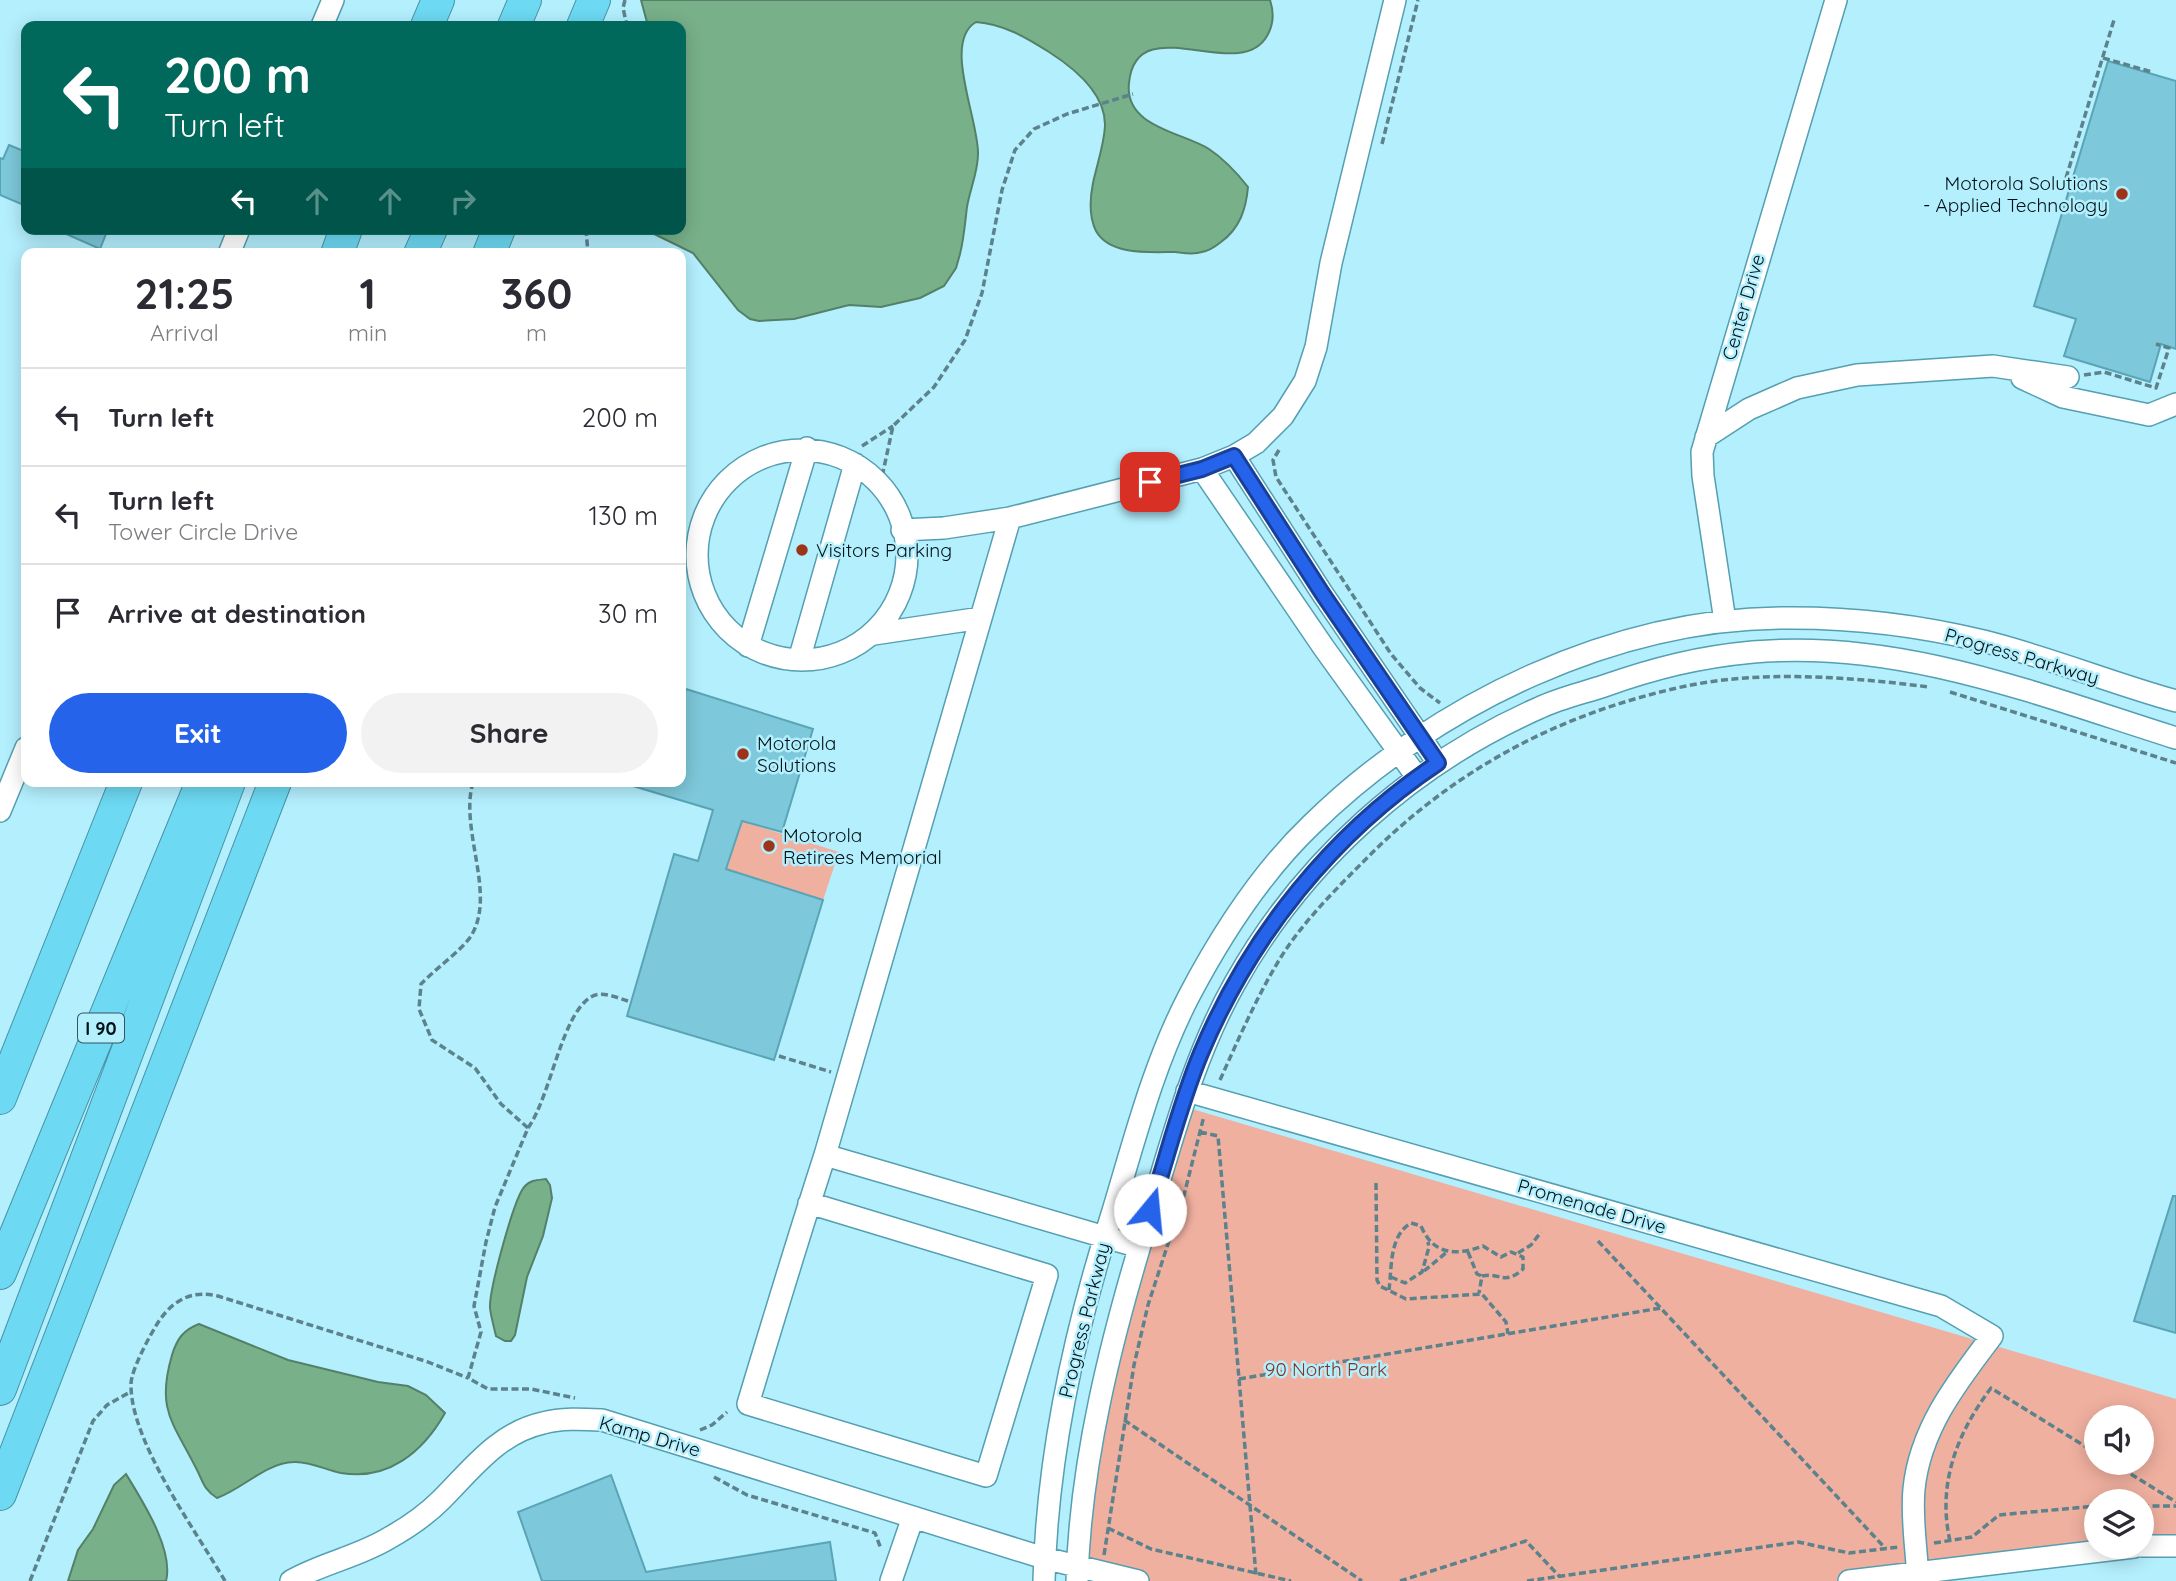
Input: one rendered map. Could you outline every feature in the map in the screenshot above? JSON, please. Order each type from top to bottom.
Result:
[{"type":"highway","points":[[429,21],[438,0]]},
{"type":"highway","points":[[516,21],[525,0]]},
{"type":"highway","points":[[585,21],[594,0]]},
{"type":"highway","points":[[0,1098],[124,787]]},
{"type":"highway","name":"I 90","points":[[0,1273],[200,787]]},
{"type":"highway","points":[[0,1389],[227,787]]},
{"type":"highway","points":[[0,1494],[273,787]]},
{"type":"street","points":[[324,21],[333,0]]},
{"type":"street","points":[[902,530],[944,528],[1010,517],[1202,469],[1234,456],[1256,443],[1283,416],[1305,381],[1316,347],[1331,263],[1395,0]]},
{"type":"street","name":"Center Drive","points":[[1725,621],[1703,476],[1702,452],[1836,0]]},
{"type":"street","points":[[1998,367],[2063,397],[2150,415],[2176,404]]},
{"type":"street","points":[[1706,437],[1749,408],[1797,388],[1857,375],[1998,367],[2068,377]]},
{"type":"street","points":[[748,646],[807,448]]},
{"type":"street","points":[[807,448],[848,461],[864,467],[897,505],[908,566],[898,600],[874,634],[849,650],[815,660],[799,660],[780,659],[748,646],[721,623],[703,593],[696,559],[700,524],[716,492],[741,467],[772,452],[807,448]]},
{"type":"street","points":[[1234,456],[1322,593],[1438,763]]},
{"type":"street","points":[[799,660],[848,461]]},
{"type":"street","points":[[1202,469],[1417,777]]},
{"type":"street","points":[[809,1203],[1047,1275],[986,1476],[748,1404],[809,1203],[825,1155],[1010,517]]},
{"type":"street","points":[[874,634],[981,618]]},
{"type":"street","name":"Progress Parkway","points":[[1044,1581],[1044,1558],[1065,1397],[1104,1237],[1161,1059],[1174,1027],[1216,948],[1276,863],[1311,824],[1398,752],[1508,684],[1636,639],[1725,621],[1790,618],[1893,624],[1984,641],[2176,701]]},
{"type":"street","name":"Progress Parkway","points":[[1077,1574],[1099,1403],[1122,1300],[1187,1091],[1214,1023],[1235,983],[1291,900],[1329,853],[1417,777],[1541,707],[1667,664],[1755,652],[1824,651],[1925,663],[2016,685],[2176,738]]},
{"type":"street","points":[[0,811],[21,760]]},
{"type":"street","name":"Promenade Drive","points":[[1187,1091],[1941,1306],[1992,1336],[1940,1410],[1923,1448],[1914,1489],[1916,1545]]},
{"type":"street","points":[[825,1155],[1139,1247]]},
{"type":"street","name":"Kamp Drive","points":[[290,1581],[304,1573],[346,1560],[389,1538],[439,1502],[488,1451],[512,1434],[540,1423],[569,1418],[601,1420],[1044,1558],[1077,1574],[1101,1572],[1138,1581]]},
{"type":"street","points":[[891,1581],[913,1517]]},
{"type":"street","points":[[1916,1545],[1918,1576]]},
{"type":"street","points":[[2154,1546],[2176,1546]]},
{"type":"street","points":[[1849,1581],[1918,1576],[2084,1554]]},
{"type":"path","points":[[625,0],[623,8],[626,21]]},
{"type":"path","points":[[1382,146],[1418,0]]},
{"type":"path","points":[[2066,178],[2114,20]]},
{"type":"path","points":[[2103,58],[2152,72]]},
{"type":"path","points":[[848,461],[893,426],[934,387],[965,340],[982,293],[1002,190],[1016,150],[1034,129],[1067,114],[1133,94]]},
{"type":"path","points":[[2068,377],[2104,372],[2156,388],[2169,348],[2156,344]]},
{"type":"path","points":[[880,486],[893,426]]},
{"type":"path","points":[[1284,440],[1273,460],[1276,477],[1391,654],[1420,688],[1438,699]]},
{"type":"path","points":[[1101,1572],[1124,1420],[1148,1305],[1180,1207],[1200,1132],[1212,1098],[1250,1013],[1282,955],[1332,893],[1394,830],[1451,785],[1504,751],[1548,729],[1621,704],[1687,686],[1753,679],[1815,677],[1878,680],[1937,688]]},
{"type":"path","points":[[1949,691],[2176,763]]},
{"type":"path","points":[[471,787],[467,801],[481,910],[470,937],[421,985],[419,1009],[432,1040],[475,1068],[501,1104],[528,1128]]},
{"type":"path","points":[[468,1378],[481,1332],[474,1306],[495,1207],[528,1128],[537,1116],[551,1082],[565,1035],[591,997],[602,994],[628,1001]]},
{"type":"path","points":[[779,1056],[833,1072]]},
{"type":"path","points":[[1200,1132],[1218,1136],[1256,1575]]},
{"type":"path","points":[[1376,1183],[1377,1280],[1380,1286],[1406,1298],[1479,1293],[1506,1321],[1508,1334]]},
{"type":"path","points":[[1389,1290],[1396,1240],[1400,1229],[1411,1223],[1421,1226],[1429,1247],[1422,1272]]},
{"type":"path","points":[[1518,1253],[1531,1245],[1541,1232]]},
{"type":"path","points":[[1427,1240],[1448,1251],[1468,1252],[1483,1246],[1501,1257],[1511,1252],[1518,1253],[1523,1257],[1523,1269],[1513,1278],[1503,1279],[1492,1274],[1482,1276],[1477,1274],[1468,1252]]},
{"type":"path","points":[[1598,1241],[1886,1549]]},
{"type":"path","points":[[1391,1277],[1405,1283],[1448,1251]]},
{"type":"path","points":[[1479,1293],[1482,1276]]},
{"type":"path","points":[[225,1581],[147,1448],[135,1416],[131,1383],[149,1337],[177,1300],[194,1294],[208,1294],[274,1312],[428,1362],[488,1389],[531,1389],[584,1400]]},
{"type":"path","points":[[1239,1379],[1661,1308]]},
{"type":"path","points":[[1950,1541],[1945,1505],[1951,1460],[1962,1432],[1991,1388],[2084,1446]]},
{"type":"path","points":[[30,1581],[93,1421],[107,1405],[132,1391]]},
{"type":"path","points":[[688,1447],[692,1432],[712,1425],[727,1412]]},
{"type":"path","points":[[1124,1420],[1362,1581]]},
{"type":"path","points":[[2131,1475],[2176,1504]]},
{"type":"path","points":[[712,1476],[747,1495],[875,1533],[881,1551]]},
{"type":"path","points":[[2154,1505],[2176,1504]]},
{"type":"path","points":[[1527,1581],[1798,1542],[1849,1553],[1950,1541],[1972,1537],[1999,1515],[2084,1507]]},
{"type":"path","points":[[1108,1528],[1151,1549],[1291,1581]]},
{"type":"path","points":[[1401,1581],[1526,1541],[1560,1577]]},
{"type":"green space","points":[[742,821],[839,852],[823,900],[726,869]]},
{"type":"green space","name":"90 North Park","points":[[1182,1106],[2176,1399],[2176,1546],[2154,1546],[2154,1489],[2084,1489],[2084,1549],[1849,1581],[1138,1581],[1078,1567],[1099,1403]]},
{"type":"shaded area","points":[[641,0],[1270,0],[1273,13],[1271,27],[1267,36],[1253,49],[1235,53],[1168,48],[1150,50],[1136,61],[1129,83],[1130,98],[1145,119],[1209,149],[1239,177],[1248,187],[1244,210],[1228,237],[1207,251],[1199,253],[1132,251],[1111,245],[1102,239],[1094,226],[1091,207],[1105,126],[1104,114],[1094,92],[1078,74],[1049,52],[1015,32],[976,22],[966,32],[962,46],[962,64],[977,139],[978,161],[960,254],[956,268],[944,286],[920,298],[881,307],[849,305],[794,319],[750,319],[738,310],[693,253],[656,235],[686,235],[686,21],[647,21]]},
{"type":"shaded area","points":[[546,1179],[552,1198],[543,1236],[527,1277],[515,1335],[511,1341],[505,1341],[496,1336],[490,1308],[498,1265],[520,1194],[529,1183]]},
{"type":"shaded area","points":[[199,1324],[288,1360],[378,1382],[408,1386],[426,1395],[445,1413],[415,1451],[389,1468],[358,1474],[341,1473],[306,1463],[283,1463],[217,1498],[204,1484],[174,1427],[166,1403],[167,1374],[174,1349],[185,1332]]},
{"type":"shaded area","points":[[126,1474],[161,1541],[166,1555],[166,1581],[68,1581],[78,1550],[93,1529],[114,1485]]},
{"type":"building","name":"Motorola Solutions - Applied Technology","points":[[2108,61],[2176,81],[2176,349],[2161,344],[2150,382],[2064,356],[2076,319],[2034,306]]},
{"type":"building","points":[[9,145],[21,150],[21,204],[0,195],[0,158],[3,159]]},
{"type":"building","points":[[68,235],[106,235],[100,248]]},
{"type":"building","points":[[686,689],[813,729],[782,832],[742,821],[726,869],[823,900],[774,1060],[627,1016],[674,854],[698,861],[713,810],[636,787],[686,787]]},
{"type":"building","points":[[2173,1196],[2176,1196],[2176,1333],[2134,1321]]},
{"type":"building","points":[[611,1475],[646,1572],[830,1542],[836,1581],[542,1581],[518,1512]]},
{"type":"place","name":"Motorola Solutions - Applied Technology","points":[[2122,194]]},
{"type":"place","name":"Visitors Parking","points":[[802,550]]},
{"type":"place","name":"Motorola Solutions","points":[[743,754]]},
{"type":"place","name":"Motorola Retirees Memorial","points":[[769,846]]},
{"type":"route","points":[[1150,482],[1202,469],[1234,456],[1322,593],[1438,763],[1417,777],[1329,853],[1260,943],[1235,983],[1200,1056],[1150,1210]]}]
